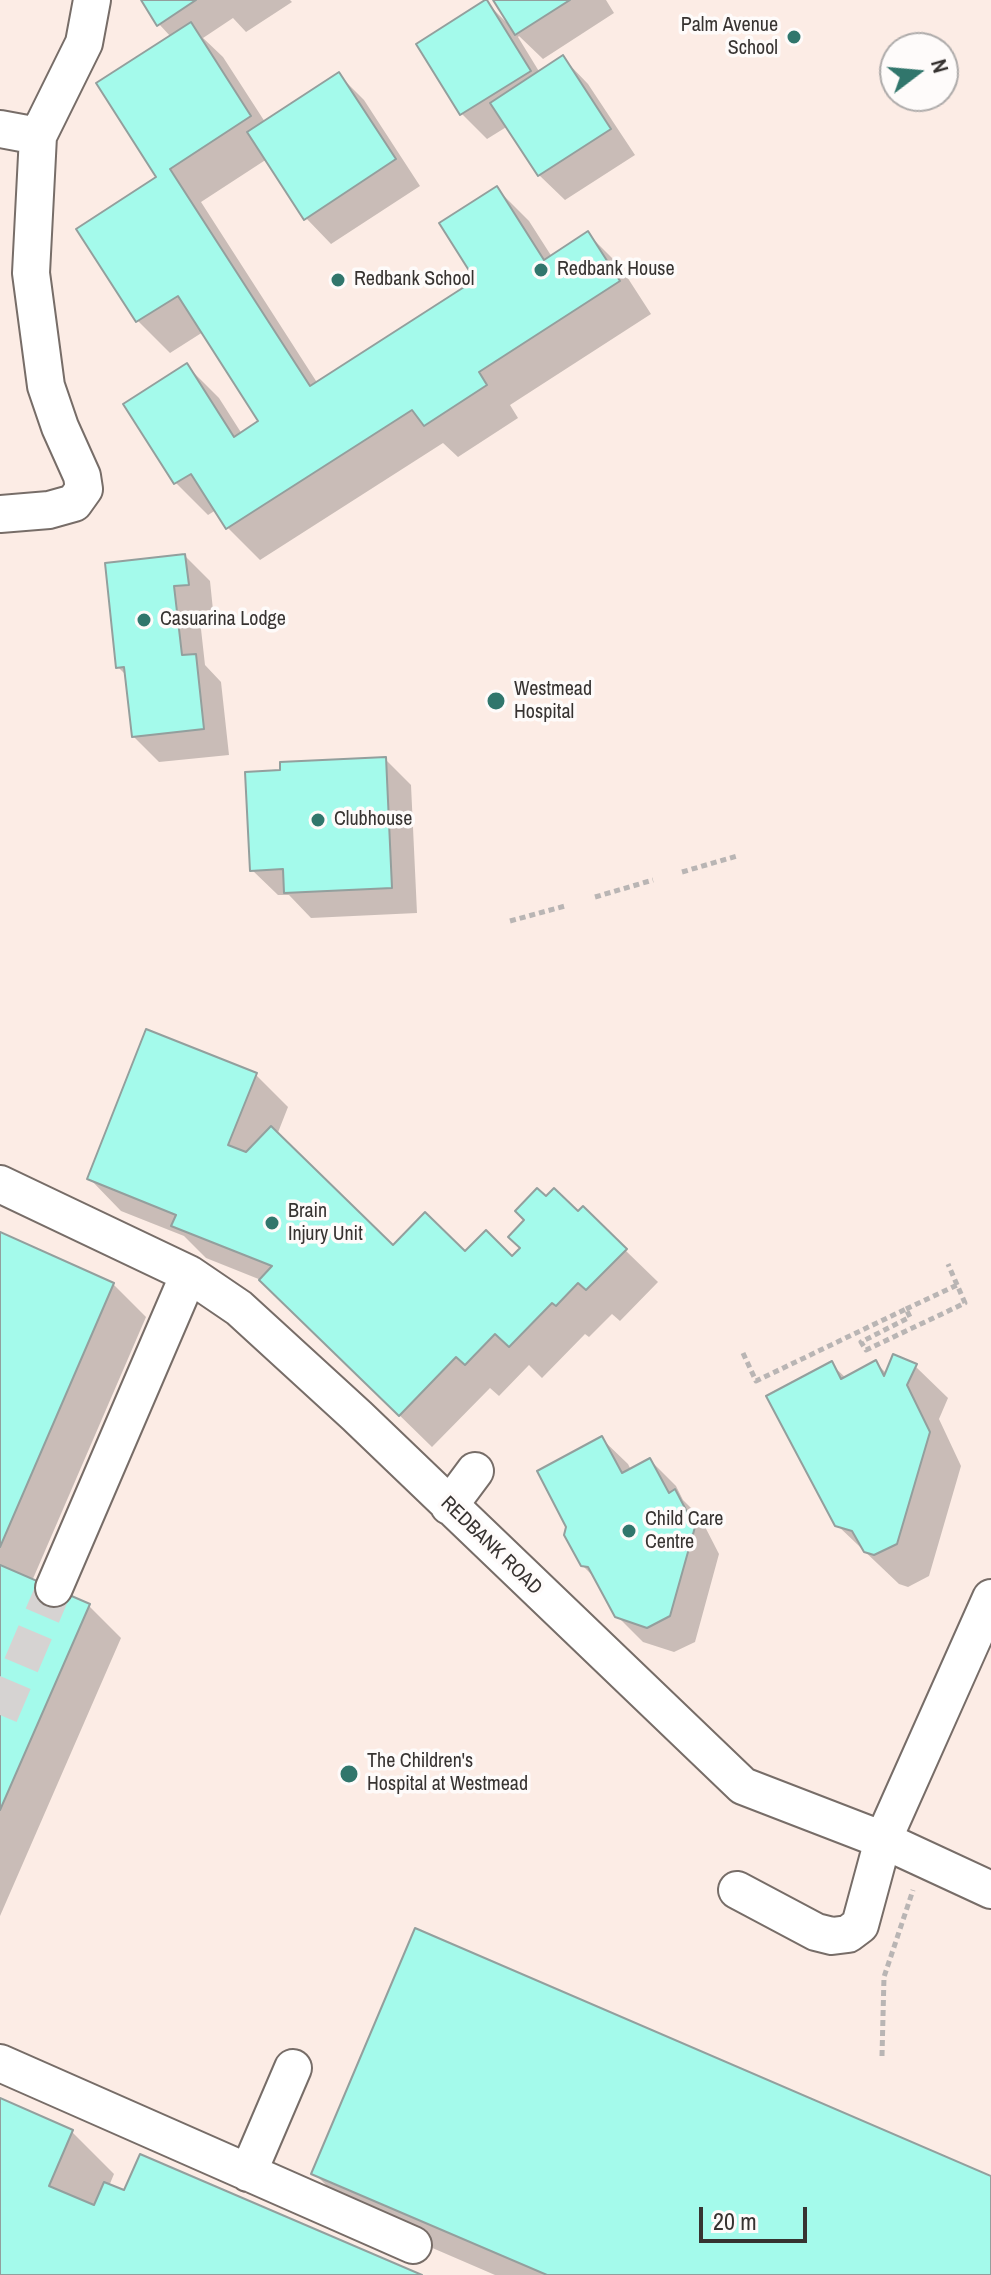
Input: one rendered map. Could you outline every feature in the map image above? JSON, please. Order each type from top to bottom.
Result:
[{"type":"street","points":[[0,514],[49,510],[74,503],[84,489],[82,476],[46,386],[31,273],[38,136],[84,43],[92,0]]},
{"type":"street","points":[[0,129],[38,136]]},
{"type":"street","name":"REDBANK ROAD","points":[[0,1184],[189,1274],[239,1308],[357,1416],[743,1786],[883,1840],[991,1890]]},
{"type":"street","points":[[54,1588],[189,1274]]},
{"type":"street","points":[[449,1506],[475,1471]]},
{"type":"street","points":[[737,1890],[816,1932],[832,1936],[848,1934],[860,1925],[883,1840],[991,1598]]},
{"type":"street","points":[[0,2063],[413,2245]]},
{"type":"street","points":[[248,2173],[293,2068]]},
{"type":"path","points":[[682,872],[737,856]]},
{"type":"path","points":[[595,897],[653,880]]},
{"type":"path","points":[[510,921],[565,906]]},
{"type":"path","points":[[906,1309],[910,1317],[861,1342],[866,1350],[965,1303],[948,1264]]},
{"type":"path","points":[[743,1353],[756,1381],[957,1285]]},
{"type":"path","points":[[882,2056],[884,1977],[914,1886]]},
{"type":"shaded area","name":"Westmead Hospital","points":[[0,0],[991,0],[991,2275],[0,2275]]},
{"type":"building","points":[[141,0],[196,0],[157,26]]},
{"type":"building","points":[[485,0],[531,71],[460,115],[416,44]]},
{"type":"building","points":[[493,0],[570,0],[515,35]]},
{"type":"building","name":"Redbank House","points":[[191,22],[251,116],[170,169],[310,386],[475,280],[439,223],[497,186],[544,260],[588,231],[620,281],[479,372],[487,385],[424,426],[412,410],[226,529],[191,474],[174,484],[123,404],[187,363],[234,437],[258,421],[178,296],[136,322],[76,229],[156,177],[96,83]]},
{"type":"building","points":[[563,55],[611,129],[538,176],[490,103]]},
{"type":"building","points":[[339,72],[396,159],[304,220],[247,132]]},
{"type":"building","name":"Casuarina Lodge","points":[[185,554],[189,585],[174,586],[182,655],[196,654],[204,729],[132,737],[124,667],[116,668],[105,563]]},
{"type":"building","name":"Clubhouse","points":[[386,757],[392,888],[284,893],[283,869],[250,871],[245,772],[280,770],[280,762]]},
{"type":"building","name":"Brain Injury Unit","points":[[146,1029],[257,1073],[228,1145],[246,1152],[271,1126],[393,1245],[425,1212],[465,1251],[486,1230],[512,1256],[520,1248],[508,1237],[524,1220],[515,1211],[537,1188],[546,1196],[554,1188],[578,1211],[583,1206],[627,1249],[586,1290],[578,1283],[556,1306],[552,1303],[509,1347],[495,1334],[465,1365],[456,1357],[399,1416],[259,1280],[272,1266],[171,1226],[176,1215],[87,1179]]},
{"type":"building","points":[[0,1232],[114,1283],[0,1547]]},
{"type":"building","points":[[893,1354],[917,1364],[907,1385],[930,1432],[897,1544],[874,1555],[864,1552],[852,1531],[835,1526],[766,1396],[832,1361],[841,1379],[876,1360],[884,1376]]},
{"type":"building","name":"Child Care Centre","points":[[602,1436],[622,1473],[650,1458],[669,1493],[675,1489],[695,1527],[670,1616],[647,1628],[615,1617],[588,1567],[581,1566],[564,1535],[566,1527],[537,1471]]},
{"type":"building","points":[[0,1565],[90,1604],[0,1810]]},
{"type":"building","points":[[415,1928],[991,2176],[991,2275],[547,2275],[311,2174]]},
{"type":"building","points":[[0,2098],[73,2130],[49,2186],[94,2205],[104,2182],[124,2190],[140,2154],[422,2275],[0,2275]]},
{"type":"tunnel","points":[[0,1715],[54,1588]]},
{"type":"place","name":"Palm Avenue School","points":[[794,37]]},
{"type":"place","name":"Redbank House","points":[[541,270]]},
{"type":"place","name":"Redbank School","points":[[338,280]]},
{"type":"place","name":"Casuarina Lodge","points":[[144,620]]},
{"type":"place","name":"Westmead Hospital","points":[[496,701]]},
{"type":"place","name":"Clubhouse","points":[[318,820]]},
{"type":"place","name":"Brain Injury Unit","points":[[272,1223]]},
{"type":"place","name":"Child Care Centre","points":[[629,1531]]},
{"type":"place","name":"The Children's Hospital at Westmead","points":[[349,1774]]}]
